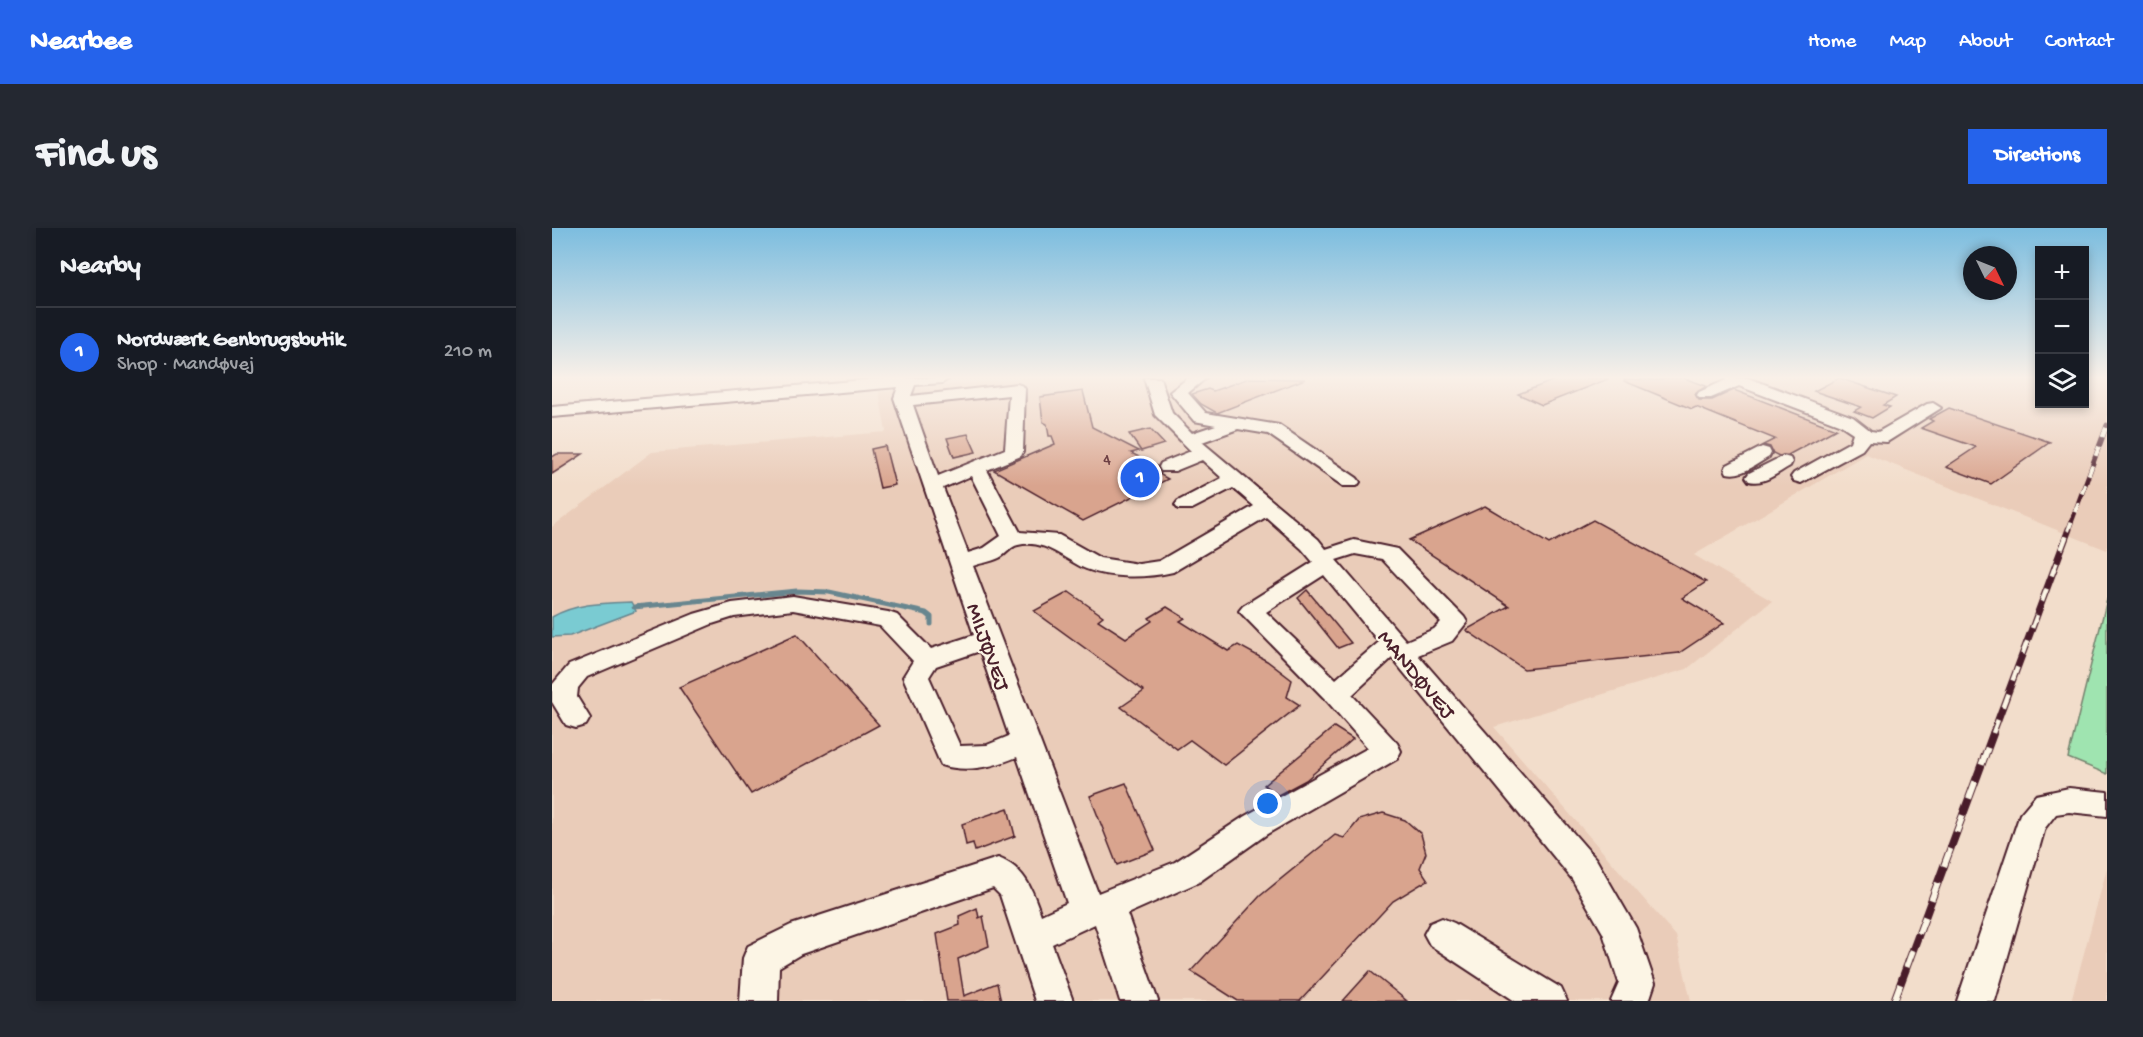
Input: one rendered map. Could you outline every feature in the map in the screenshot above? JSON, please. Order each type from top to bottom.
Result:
[{"type":"street","name":"MILJØVEJ","points":[[912,414],[932,485],[1025,741],[1097,909]]},
{"type":"street","points":[[932,485],[1014,452],[1016,414]]},
{"type":"street","name":"MANDØVEJ","points":[[1164,414],[1197,447],[1310,544],[1584,869],[1619,928],[1637,983],[1630,1001]]},
{"type":"street","points":[[1197,414],[1200,417],[1273,429],[1350,482]]},
{"type":"street","points":[[1801,477],[1856,446],[1862,435],[1862,430],[1829,414]]},
{"type":"street","points":[[1862,435],[1881,438],[1922,414]]},
{"type":"street","points":[[1168,467],[1237,424]]},
{"type":"street","points":[[1734,469],[1762,453]]},
{"type":"street","points":[[1756,477],[1783,462]]},
{"type":"street","points":[[976,467],[1013,538]]},
{"type":"street","points":[[1185,505],[1235,479]]},
{"type":"street","points":[[960,563],[992,553],[1013,538],[1051,540],[1094,564],[1139,571],[1165,567],[1268,507]]},
{"type":"street","points":[[1031,936],[1187,872],[1256,825],[1387,751],[1336,694],[1251,611],[1324,561],[1354,547],[1389,554],[1455,622],[1443,635],[1397,647],[1336,694]]},
{"type":"street","points":[[576,718],[563,698],[565,685],[578,672],[704,619],[732,610],[793,603],[888,620],[927,660]]},
{"type":"street","points":[[988,639],[927,660],[916,677],[951,757],[990,756],[1025,741]]},
{"type":"street","points":[[1976,1001],[2031,823],[2047,804],[2069,800],[2107,804]]},
{"type":"street","points":[[759,1001],[761,958],[791,941],[998,872],[1014,887],[1054,1001]]},
{"type":"street","points":[[1097,909],[1140,1001]]},
{"type":"street","points":[[1442,933],[1548,1001]]},
{"type":"shaded area","points":[[883,414],[2107,414],[2107,550],[1866,454],[1694,555],[1772,601],[1687,669],[1494,727],[1676,936],[1691,1001],[552,1001],[552,527],[652,452],[886,432]]},
{"type":"shaded area","points":[[2107,868],[2107,1001],[2071,1001]]},
{"type":"green space","points":[[2107,599],[2107,774],[2068,758]]},
{"type":"water","points":[[631,602],[636,611],[570,636],[552,637],[552,617],[561,612],[590,605]]},
{"type":"building","points":[[1042,414],[1089,414],[1092,427],[1139,451],[1131,453],[1157,466],[1161,473],[1159,474],[1168,479],[1083,521],[994,470],[1055,444],[1052,436],[1049,436],[1047,424],[1043,422]]},
{"type":"building","points":[[1713,414],[1797,414],[1836,429],[1788,455],[1779,456],[1773,453],[1770,447],[1763,445],[1775,439]]},
{"type":"building","points":[[1862,414],[1878,414],[1872,418]]},
{"type":"building","points":[[1938,414],[1967,414],[2050,442],[1991,484],[1946,467],[1976,447],[1921,428],[1933,421],[1929,419]]},
{"type":"building","points":[[1150,429],[1164,444],[1141,451],[1129,434]]},
{"type":"building","points":[[968,434],[976,452],[954,457],[947,438]]},
{"type":"building","points":[[885,446],[895,485],[880,488],[871,449]]},
{"type":"building","points":[[557,454],[583,454],[552,474],[552,457]]},
{"type":"building","points":[[1485,506],[1549,544],[1593,520],[1706,582],[1682,598],[1724,623],[1679,653],[1524,669],[1466,630],[1509,606],[1409,540]]},
{"type":"building","points":[[1307,590],[1351,643],[1338,648],[1298,598]]},
{"type":"building","points":[[1069,592],[1103,616],[1098,620],[1126,638],[1152,621],[1149,618],[1167,607],[1185,618],[1180,621],[1228,651],[1238,645],[1267,661],[1292,680],[1287,697],[1300,705],[1224,765],[1190,740],[1177,749],[1121,707],[1144,691],[1034,611]]},
{"type":"building","points":[[797,634],[879,725],[751,794],[679,687]]},
{"type":"building","points":[[1334,727],[1353,739],[1306,780],[1278,795],[1264,785]]},
{"type":"building","points":[[1126,783],[1155,850],[1117,865],[1090,796]]},
{"type":"building","points":[[1008,808],[1015,836],[975,851],[973,843],[966,845],[962,824]]},
{"type":"building","points":[[1383,813],[1405,820],[1421,834],[1426,853],[1420,868],[1428,880],[1393,901],[1300,1001],[1238,1001],[1191,971],[1260,896],[1335,835],[1344,838],[1359,820]]},
{"type":"building","points":[[977,908],[979,918],[983,916],[989,946],[958,959],[964,996],[997,983],[1001,1001],[947,1001],[937,934],[960,925],[959,916]]},
{"type":"building","points":[[1370,971],[1407,1001],[1343,1001]]},
{"type":"waterway","points":[[634,607],[797,591],[829,592],[926,613],[931,617],[931,624]]},
{"type":"railway","points":[[2068,531],[2107,425]]},
{"type":"railway","points":[[1993,733],[2069,529]]},
{"type":"railway","points":[[1894,1001],[1994,731]]},
{"type":"place","name":"Nordværk Genbrugsbutik","points":[[1140,478]]}]
